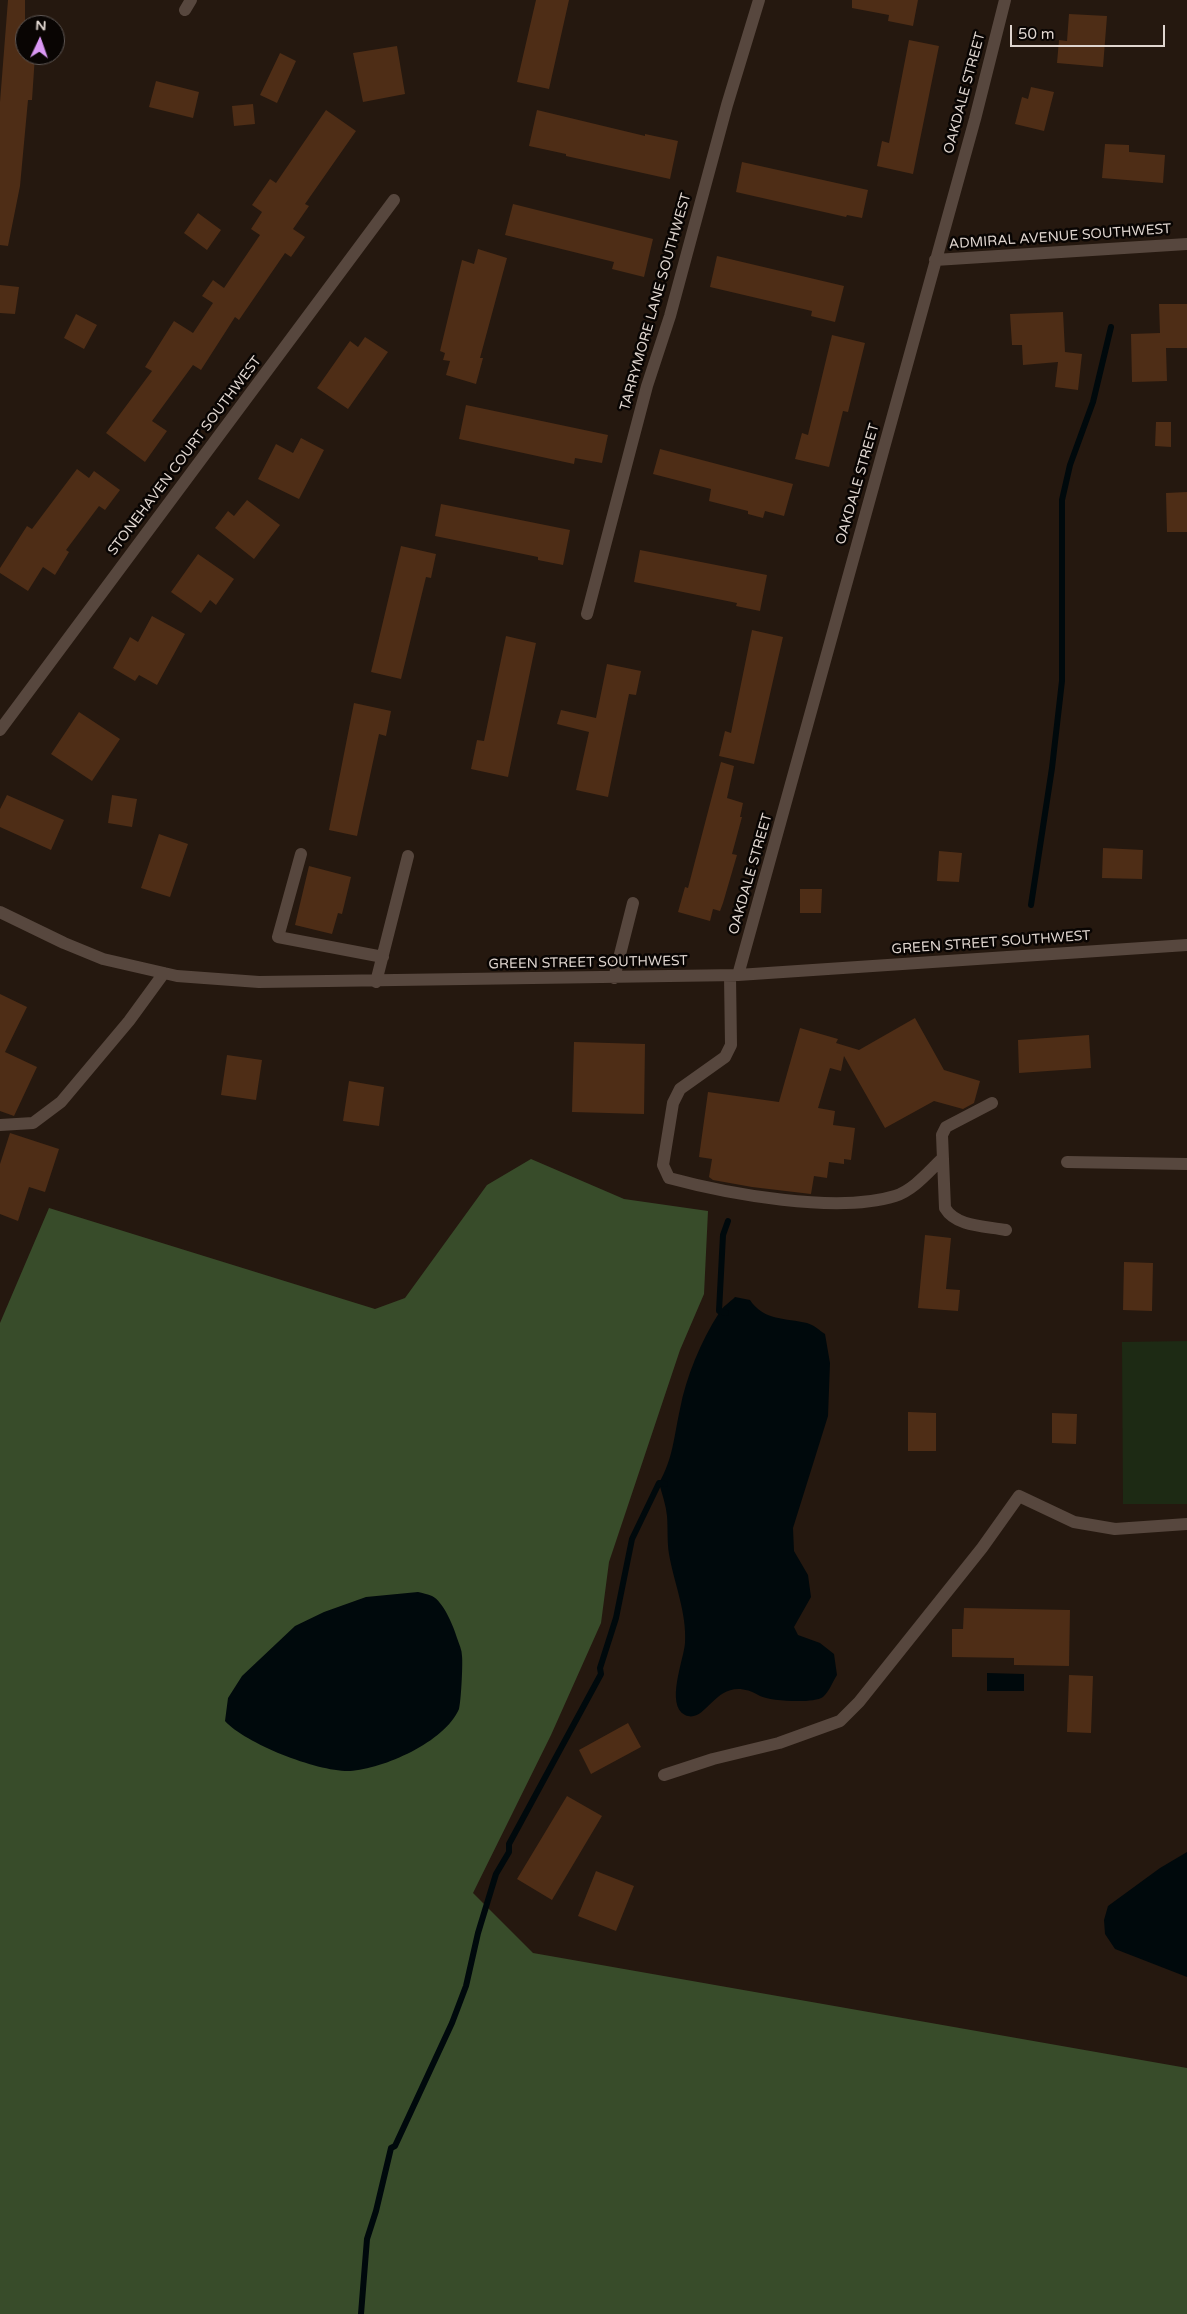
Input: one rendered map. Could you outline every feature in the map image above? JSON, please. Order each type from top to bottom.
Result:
[{"type":"street","name":"TARRYMORE LANE SOUTHWEST","points":[[586,614],[647,386],[670,316],[727,105],[759,0]]},
{"type":"street","name":"OAKDALE STREET","points":[[943,1158],[910,1189],[895,1196],[836,1204],[758,1196],[669,1178],[663,1165],[673,1103],[680,1089],[725,1057],[731,1045],[734,975],[935,260],[1005,0]]},
{"type":"street","name":"STONEHAVEN COURT SOUTHWEST","points":[[0,730],[394,200]]},
{"type":"street","name":"ADMIRAL AVENUE SOUTHWEST","points":[[935,260],[1187,244]]},
{"type":"street","points":[[301,854],[278,937],[382,957]]},
{"type":"street","points":[[376,982],[408,856]]},
{"type":"street","points":[[614,978],[633,903]]},
{"type":"street","name":"GREEN STREET SOUTHWEST","points":[[2,918],[103,959],[164,973],[259,982],[376,982],[734,975],[1187,945]]},
{"type":"street","points":[[0,1125],[33,1123],[61,1102],[129,1021],[164,973]]},
{"type":"street","points":[[992,1103],[946,1127],[942,1135],[945,1208],[949,1216],[959,1221],[1006,1230]]},
{"type":"street","points":[[1068,1162],[1187,1164]]},
{"type":"street","points":[[664,1775],[713,1759],[779,1744],[840,1721],[859,1702],[982,1548],[1019,1496],[1074,1522],[1115,1529],[1187,1524]]},
{"type":"green space","points":[[531,1159],[624,1199],[708,1211],[704,1294],[680,1350],[609,1562],[601,1623],[551,1735],[473,1893],[533,1953],[1187,2068],[1187,2314],[0,2314],[0,1323],[49,1208],[375,1309],[405,1298],[487,1185]]},
{"type":"green space","points":[[1187,1341],[1187,1504],[1123,1504],[1122,1342]]},
{"type":"shaded area","points":[[735,1297],[750,1300],[762,1312],[776,1318],[807,1323],[825,1334],[830,1363],[828,1416],[793,1528],[794,1551],[808,1575],[811,1597],[794,1627],[798,1635],[820,1643],[834,1654],[837,1675],[825,1695],[818,1699],[801,1701],[782,1700],[765,1698],[745,1690],[733,1690],[723,1693],[700,1713],[693,1716],[685,1715],[679,1710],[676,1702],[677,1681],[684,1650],[685,1632],[682,1609],[669,1554],[665,1504],[659,1483],[670,1456],[686,1384],[695,1360],[706,1335],[720,1311]]},
{"type":"shaded area","points":[[418,1592],[432,1596],[440,1603],[451,1621],[462,1654],[462,1683],[459,1709],[452,1721],[427,1743],[412,1752],[379,1765],[350,1771],[336,1770],[302,1762],[283,1755],[249,1739],[225,1721],[228,1698],[242,1676],[295,1626],[324,1612],[366,1597]]},
{"type":"shaded area","points":[[987,1673],[1024,1674],[1024,1691],[987,1691]]},
{"type":"shaded area","points":[[1187,1852],[1187,1977],[1115,1949],[1105,1934],[1104,1920],[1108,1906],[1160,1868]]},
{"type":"building","points":[[8,0],[25,0],[25,15],[15,15],[15,65],[34,65],[32,100],[28,100],[20,186],[8,246],[0,245],[0,102]]},
{"type":"building","points":[[536,0],[569,0],[549,89],[517,82]]},
{"type":"building","points":[[852,0],[918,0],[913,26],[888,21],[889,15],[852,8]]},
{"type":"building","points":[[1069,14],[1107,16],[1103,67],[1057,63],[1059,40],[1067,41]]},
{"type":"building","points":[[909,40],[939,46],[913,174],[877,166],[882,141],[889,143]]},
{"type":"building","points":[[397,46],[405,94],[363,102],[353,53]]},
{"type":"building","points":[[280,53],[296,61],[277,103],[260,95]]},
{"type":"building","points":[[156,81],[199,92],[193,118],[149,107]]},
{"type":"building","points":[[1031,87],[1054,92],[1044,131],[1015,124],[1022,97],[1028,99]]},
{"type":"building","points":[[253,104],[255,124],[234,126],[232,106]]},
{"type":"building","points":[[326,110],[356,131],[305,204],[309,206],[293,229],[305,237],[291,257],[285,253],[239,320],[235,317],[201,370],[193,365],[152,421],[167,431],[145,462],[106,433],[152,371],[145,367],[174,321],[193,333],[213,303],[202,296],[213,280],[224,288],[260,235],[251,229],[262,212],[252,205],[270,179],[276,183]]},
{"type":"building","points":[[537,110],[645,136],[645,134],[678,141],[670,179],[529,146]]},
{"type":"building","points":[[1105,144],[1129,145],[1129,152],[1165,155],[1163,183],[1102,178]]},
{"type":"building","points":[[742,162],[868,190],[862,218],[847,215],[846,217],[736,192]]},
{"type":"building","points":[[513,204],[653,239],[644,277],[612,269],[614,262],[505,235]]},
{"type":"building","points":[[198,213],[221,230],[207,250],[184,233]]},
{"type":"building","points":[[478,249],[507,258],[480,358],[483,358],[476,384],[446,375],[450,361],[443,360],[445,353],[440,351],[462,260],[474,264]]},
{"type":"building","points":[[717,256],[844,286],[835,322],[811,316],[812,311],[710,287]]},
{"type":"building","points":[[0,285],[19,287],[15,314],[0,313]]},
{"type":"building","points":[[1159,304],[1187,304],[1187,348],[1166,348],[1167,381],[1132,382],[1131,334],[1160,333]]},
{"type":"building","points":[[1063,312],[1065,352],[1082,354],[1078,390],[1055,387],[1058,362],[1023,365],[1022,345],[1012,345],[1010,314]]},
{"type":"building","points":[[76,314],[97,325],[84,349],[64,338]]},
{"type":"building","points":[[832,335],[865,343],[848,412],[843,411],[829,467],[795,459],[802,433],[808,435]]},
{"type":"building","points":[[365,337],[388,352],[348,409],[317,388],[350,341],[358,347]]},
{"type":"building","points":[[466,405],[608,435],[602,463],[575,458],[574,464],[459,439]]},
{"type":"building","points":[[1156,422],[1171,422],[1171,447],[1155,446]]},
{"type":"building","points":[[301,438],[324,450],[299,499],[258,479],[276,444],[293,453]]},
{"type":"building","points":[[660,449],[793,484],[784,516],[765,511],[763,518],[748,514],[748,511],[709,501],[711,489],[653,474]]},
{"type":"building","points":[[77,469],[89,478],[94,471],[120,490],[105,510],[99,506],[66,550],[69,552],[55,575],[43,567],[28,591],[0,573],[0,568],[27,526],[32,529]]},
{"type":"building","points":[[1187,492],[1187,532],[1167,532],[1166,493]]},
{"type":"building","points":[[247,500],[280,525],[254,559],[215,528],[228,511],[234,516]]},
{"type":"building","points":[[441,504],[570,530],[563,565],[538,560],[538,557],[435,536]]},
{"type":"building","points":[[401,546],[436,554],[431,578],[426,577],[401,679],[371,672]]},
{"type":"building","points":[[640,550],[767,575],[760,611],[736,606],[737,603],[634,582]]},
{"type":"building","points":[[198,554],[234,579],[216,605],[210,600],[201,613],[171,592]]},
{"type":"building","points":[[152,616],[185,634],[157,685],[139,675],[135,681],[113,668],[130,637],[138,642]]},
{"type":"building","points":[[752,630],[783,637],[754,764],[719,756],[725,731],[731,733]]},
{"type":"building","points":[[506,636],[536,643],[508,777],[471,769],[477,740],[484,741]]},
{"type":"building","points":[[607,664],[641,671],[636,695],[629,694],[608,797],[576,790],[589,732],[557,724],[561,710],[596,718]]},
{"type":"building","points":[[354,703],[391,711],[386,736],[379,734],[357,836],[329,830]]},
{"type":"building","points":[[79,712],[120,739],[92,781],[51,754]]},
{"type":"building","points":[[721,762],[734,766],[727,798],[743,803],[740,817],[742,817],[732,854],[737,855],[720,911],[713,909],[710,921],[678,912],[685,887],[688,888]]},
{"type":"building","points":[[7,795],[64,820],[51,850],[0,827],[0,809]]},
{"type":"building","points":[[112,795],[137,799],[132,827],[108,823]]},
{"type":"building","points":[[159,834],[188,844],[170,897],[141,888]]},
{"type":"building","points":[[1103,848],[1143,850],[1142,879],[1102,878]]},
{"type":"building","points":[[939,851],[962,853],[959,882],[937,881]]},
{"type":"building","points":[[309,866],[351,877],[342,914],[338,913],[332,934],[295,925]]},
{"type":"building","points":[[800,889],[822,889],[821,913],[800,913]]},
{"type":"building","points":[[0,994],[27,1007],[5,1052],[37,1067],[14,1116],[0,1111]]},
{"type":"building","points":[[915,1018],[944,1070],[980,1081],[974,1103],[963,1109],[934,1101],[885,1128],[844,1056],[841,1071],[830,1068],[818,1108],[835,1111],[833,1125],[855,1128],[851,1160],[844,1159],[844,1164],[829,1162],[827,1178],[814,1176],[811,1194],[752,1187],[713,1180],[709,1177],[712,1159],[699,1157],[708,1092],[779,1102],[800,1028],[838,1039],[836,1043],[859,1050]]},
{"type":"building","points":[[1089,1035],[1091,1068],[1019,1073],[1018,1040]]},
{"type":"building","points":[[574,1042],[645,1044],[644,1114],[572,1112]]},
{"type":"building","points":[[227,1055],[262,1060],[256,1100],[221,1095]]},
{"type":"building","points":[[349,1081],[384,1087],[379,1126],[343,1121]]},
{"type":"building","points":[[10,1133],[59,1149],[45,1192],[29,1187],[18,1221],[0,1214],[0,1164]]},
{"type":"building","points":[[925,1235],[951,1238],[946,1289],[960,1290],[958,1311],[918,1308]]},
{"type":"building","points":[[1124,1262],[1153,1263],[1152,1311],[1123,1310]]},
{"type":"building","points":[[908,1412],[936,1413],[936,1451],[908,1451]]},
{"type":"building","points":[[1052,1413],[1077,1414],[1076,1444],[1052,1443]]},
{"type":"building","points":[[964,1608],[1070,1610],[1069,1666],[1014,1665],[1014,1658],[952,1657],[952,1629],[963,1629]]},
{"type":"building","points":[[1069,1675],[1093,1676],[1091,1733],[1067,1732]]},
{"type":"building","points":[[628,1723],[641,1747],[591,1774],[579,1750]]},
{"type":"building","points":[[567,1796],[602,1816],[552,1900],[517,1879]]},
{"type":"building","points":[[596,1871],[634,1886],[616,1931],[578,1916]]},
{"type":"waterway","points":[[1031,905],[1052,768],[1062,681],[1062,500],[1070,465],[1093,402],[1111,327]]},
{"type":"waterway","points":[[726,1313],[719,1311],[723,1235],[728,1221]]},
{"type":"waterway","points":[[361,2314],[367,2239],[376,2211],[391,2148],[395,2146],[452,2023],[466,1986],[478,1933],[496,1874],[509,1852],[509,1844],[601,1674],[600,1668],[616,1618],[632,1539],[659,1483],[665,1484]]}]
